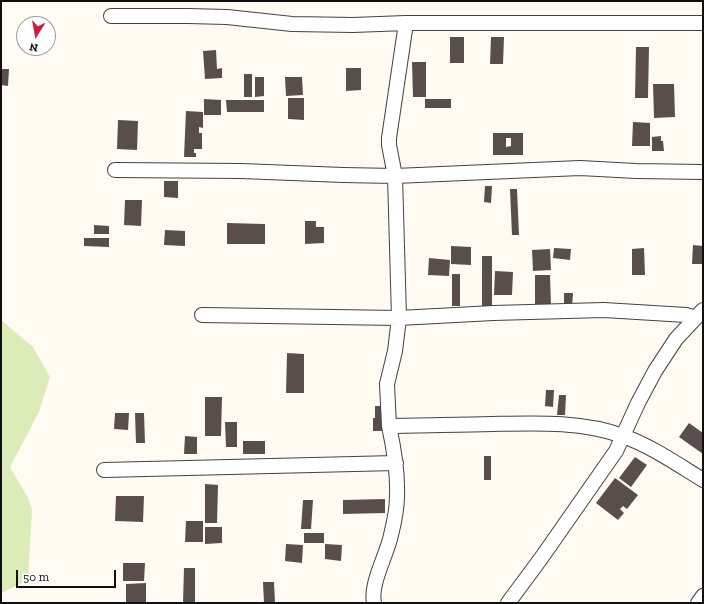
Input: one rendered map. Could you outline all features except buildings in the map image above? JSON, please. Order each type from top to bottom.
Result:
[{"type":"street","points":[[111,16],[227,17],[292,24],[353,25],[406,23],[703,23]]},
{"type":"street","points":[[374,603],[373,599],[375,585],[391,537],[397,496],[396,463],[389,426],[387,384],[395,351],[399,318],[395,176],[389,145],[406,23]]},
{"type":"street","points":[[115,170],[241,171],[395,176],[580,168],[703,172]]},
{"type":"street","points":[[202,315],[399,318],[494,313],[604,310],[686,315],[699,314]]},
{"type":"street","points":[[508,603],[616,451],[655,371],[676,339],[699,314]]},
{"type":"street","points":[[389,426],[528,424],[591,427],[623,436],[668,458],[703,480]]},
{"type":"street","points":[[104,470],[396,463]]},
{"type":"street","points":[[698,603],[703,596]]},
{"type":"green space","points":[[1,320],[33,347],[50,377],[39,412],[10,467],[28,498],[32,509],[28,580],[1,593]]}]
